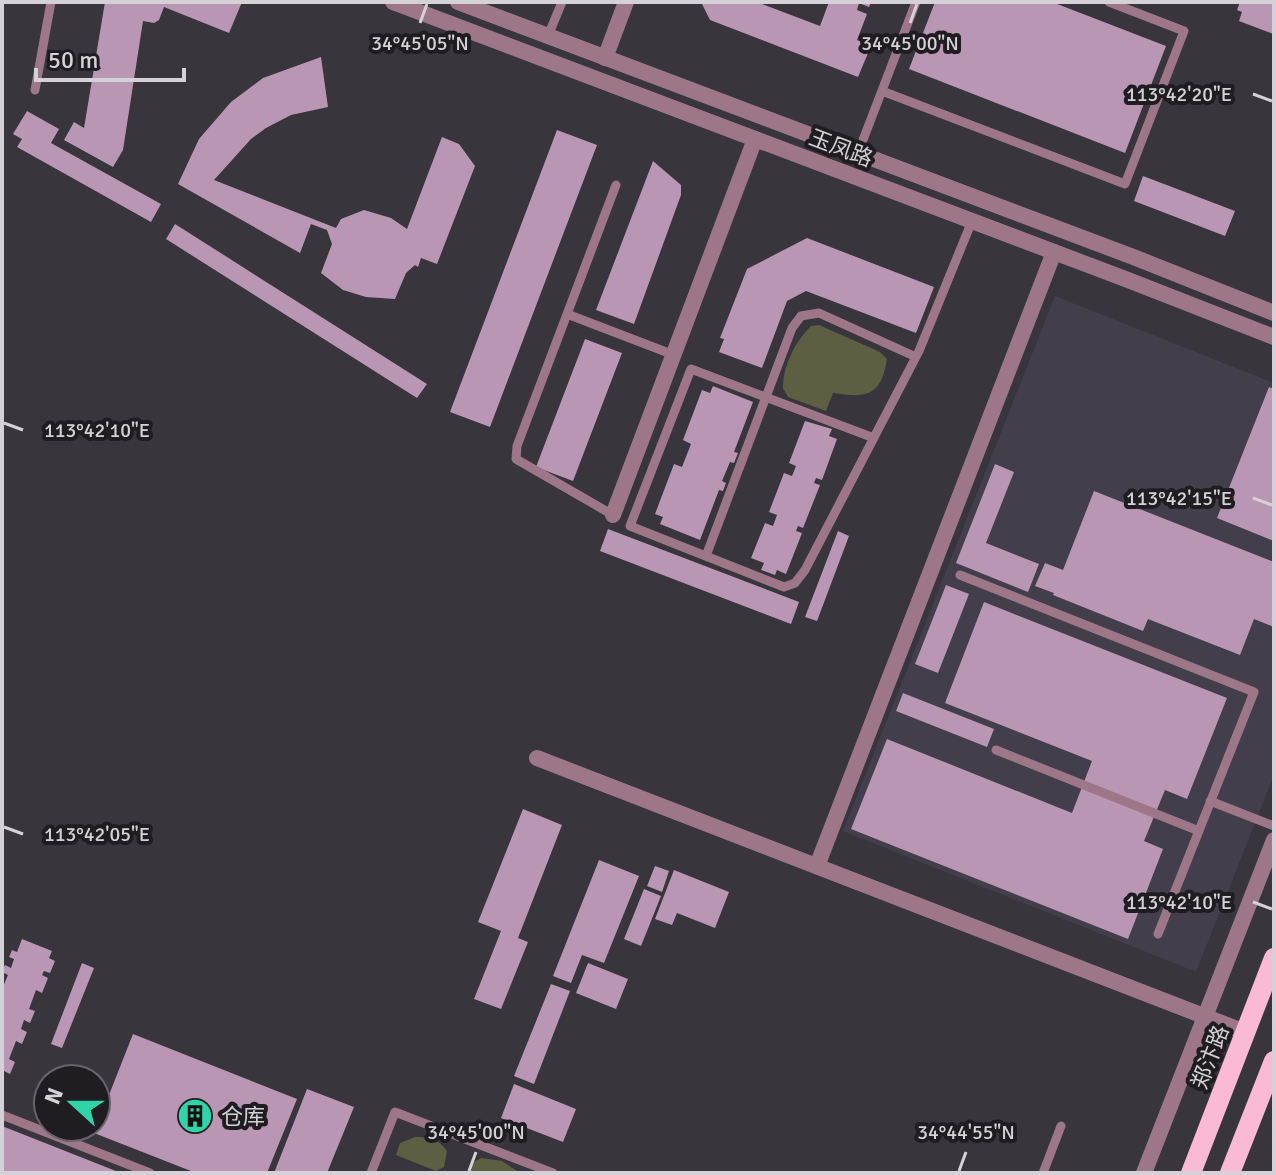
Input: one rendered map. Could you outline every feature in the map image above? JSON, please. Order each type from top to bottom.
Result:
[{"type":"main road","name":"郑汴路","points":[[1191,1173],[1274,958]]},
{"type":"main road","points":[[1230,1173],[1274,1061]]},
{"type":"street","name":"玉凤路","points":[[393,2],[1274,337]]},
{"type":"street","name":"玉凤路","points":[[458,2],[1274,313]]},
{"type":"street","points":[[605,58],[626,2]]},
{"type":"street","points":[[613,515],[755,139]]},
{"type":"street","points":[[817,866],[1054,252]]},
{"type":"street","points":[[537,758],[1245,1032]]},
{"type":"street","points":[[1144,1173],[1274,840]]},
{"type":"lane","points":[[35,90],[51,2]]},
{"type":"lane","points":[[548,36],[562,2]]},
{"type":"lane","points":[[858,153],[916,2]]},
{"type":"lane","points":[[882,91],[1125,184],[1184,31],[1109,2]]},
{"type":"lane","points":[[613,515],[516,459],[517,446],[616,185]]},
{"type":"lane","points":[[874,438],[691,369],[630,526],[784,587],[795,583],[805,570],[874,438],[916,357],[972,221]]},
{"type":"lane","points":[[706,556],[792,328],[801,316],[819,313],[916,357]]},
{"type":"lane","points":[[567,314],[674,355]]},
{"type":"lane","points":[[960,575],[1254,692],[1158,934]]},
{"type":"lane","points":[[996,750],[1199,831]]},
{"type":"lane","points":[[1210,801],[1274,826]]},
{"type":"lane","points":[[371,1173],[395,1112],[547,1172]]},
{"type":"lane","points":[[2,1115],[32,1127]]},
{"type":"lane","points":[[1043,1173],[1061,1126]]},
{"type":"lane","points":[[75,1143],[150,1173]]},
{"type":"shaded area","points":[[1055,296],[1274,383],[1274,775],[1196,972],[843,831]]},
{"type":"green space","points":[[819,325],[880,352],[887,359],[876,388],[855,395],[833,393],[826,411],[788,397],[783,388],[785,371],[795,347],[811,326]]},
{"type":"green space","points":[[415,1137],[433,1140],[444,1147],[447,1151],[444,1167],[436,1171],[396,1155],[400,1143]]},
{"type":"green space","points":[[481,1158],[502,1161],[520,1173],[466,1173],[472,1163]]},
{"type":"building","points":[[105,2],[242,2],[229,33],[164,7],[159,20],[154,23],[143,21],[123,150],[113,167],[64,140],[74,122],[84,128]]},
{"type":"building","points":[[701,2],[757,2],[820,26],[829,2],[871,2],[869,7],[859,3],[857,10],[867,14],[857,40],[871,46],[858,77],[710,20]]},
{"type":"building","points":[[935,2],[1052,2],[1166,46],[1125,153],[909,69]]},
{"type":"building","points":[[1240,2],[1274,2],[1273,34],[1239,21],[1242,12],[1237,10]]},
{"type":"building","points":[[321,57],[328,107],[291,115],[266,128],[251,139],[214,180],[336,228],[341,219],[364,210],[391,218],[407,229],[442,137],[459,144],[475,166],[437,264],[421,258],[418,267],[415,265],[406,273],[395,299],[366,297],[343,290],[321,273],[332,244],[327,230],[311,224],[300,253],[178,184],[199,139],[231,102],[263,78]]},
{"type":"building","points":[[27,111],[59,129],[51,143],[161,204],[151,222],[17,147],[22,139],[13,134]]},
{"type":"building","points":[[557,130],[597,145],[490,427],[450,412]]},
{"type":"building","points":[[653,161],[681,185],[681,195],[634,324],[596,310]]},
{"type":"building","points":[[1143,176],[1235,211],[1225,236],[1134,201]]},
{"type":"building","points":[[175,224],[427,384],[417,398],[166,239]]},
{"type":"building","points":[[807,238],[934,287],[916,333],[806,291],[787,301],[762,368],[719,352],[724,339],[720,338],[747,269]]},
{"type":"building","points":[[585,339],[622,353],[573,481],[536,467]]},
{"type":"building","points":[[713,386],[753,402],[734,452],[738,453],[734,463],[730,462],[722,481],[726,483],[723,491],[719,490],[700,540],[660,524],[663,517],[655,514],[674,464],[682,467],[691,444],[683,440],[702,390],[710,393]]},
{"type":"building","points":[[1269,387],[1274,389],[1274,541],[1217,518]]},
{"type":"building","points":[[805,421],[832,429],[829,436],[837,439],[822,480],[816,478],[814,483],[820,485],[803,528],[798,526],[796,531],[802,533],[786,574],[777,570],[775,575],[761,570],[764,563],[751,558],[765,523],[773,526],[777,515],[769,512],[784,473],[792,476],[796,466],[789,463]]},
{"type":"building","points":[[995,464],[1014,472],[986,543],[1039,564],[1028,592],[956,563]]},
{"type":"building","points":[[1094,491],[1274,562],[1274,627],[1254,619],[1240,655],[1148,619],[1143,631],[1035,586],[1045,563],[1063,570]]},
{"type":"building","points":[[608,529],[799,602],[791,624],[600,551]]},
{"type":"building","points":[[838,531],[849,536],[817,621],[805,617]]},
{"type":"building","points":[[946,585],[969,594],[938,673],[915,664]]},
{"type":"building","points":[[984,602],[1227,698],[1187,799],[1165,790],[1144,841],[1163,849],[1128,939],[851,829],[887,739],[1072,813],[1092,761],[945,703]]},
{"type":"building","points":[[903,693],[994,729],[987,747],[896,711]]},
{"type":"building","points":[[523,809],[562,825],[518,938],[528,942],[501,1009],[474,999],[501,931],[478,922]]},
{"type":"building","points":[[599,860],[639,876],[604,963],[582,955],[571,983],[553,976]]},
{"type":"building","points":[[655,866],[669,871],[662,892],[647,886]]},
{"type":"building","points":[[674,870],[729,892],[715,928],[677,913],[672,925],[655,919]]},
{"type":"building","points":[[644,889],[661,896],[641,946],[624,939]]},
{"type":"building","points":[[22,939],[52,951],[49,958],[55,961],[50,973],[44,971],[42,975],[48,978],[42,993],[36,990],[29,1009],[35,1011],[30,1023],[24,1020],[21,1029],[27,1032],[22,1044],[16,1041],[9,1059],[15,1062],[10,1074],[4,1071],[2,1077],[2,989],[8,975],[2,972],[5,965],[11,968],[14,959],[9,957],[12,950],[17,952]]},
{"type":"building","points":[[82,963],[94,968],[62,1048],[51,1044]]},
{"type":"building","points":[[588,963],[628,979],[616,1009],[576,993]]},
{"type":"building","points":[[551,984],[570,991],[534,1084],[514,1076]]},
{"type":"building","name":"仓库","points":[[133,1034],[297,1099],[267,1173],[196,1173],[112,1140],[112,1087]]},
{"type":"building","points":[[514,1084],[576,1109],[563,1142],[501,1118]]},
{"type":"building","points":[[307,1089],[354,1107],[327,1173],[274,1173]]},
{"type":"building","points":[[2,1126],[32,1138],[32,1143],[45,1143],[121,1173],[2,1173]]},
{"type":"place","name":"仓库","points":[[195,1116]]}]
